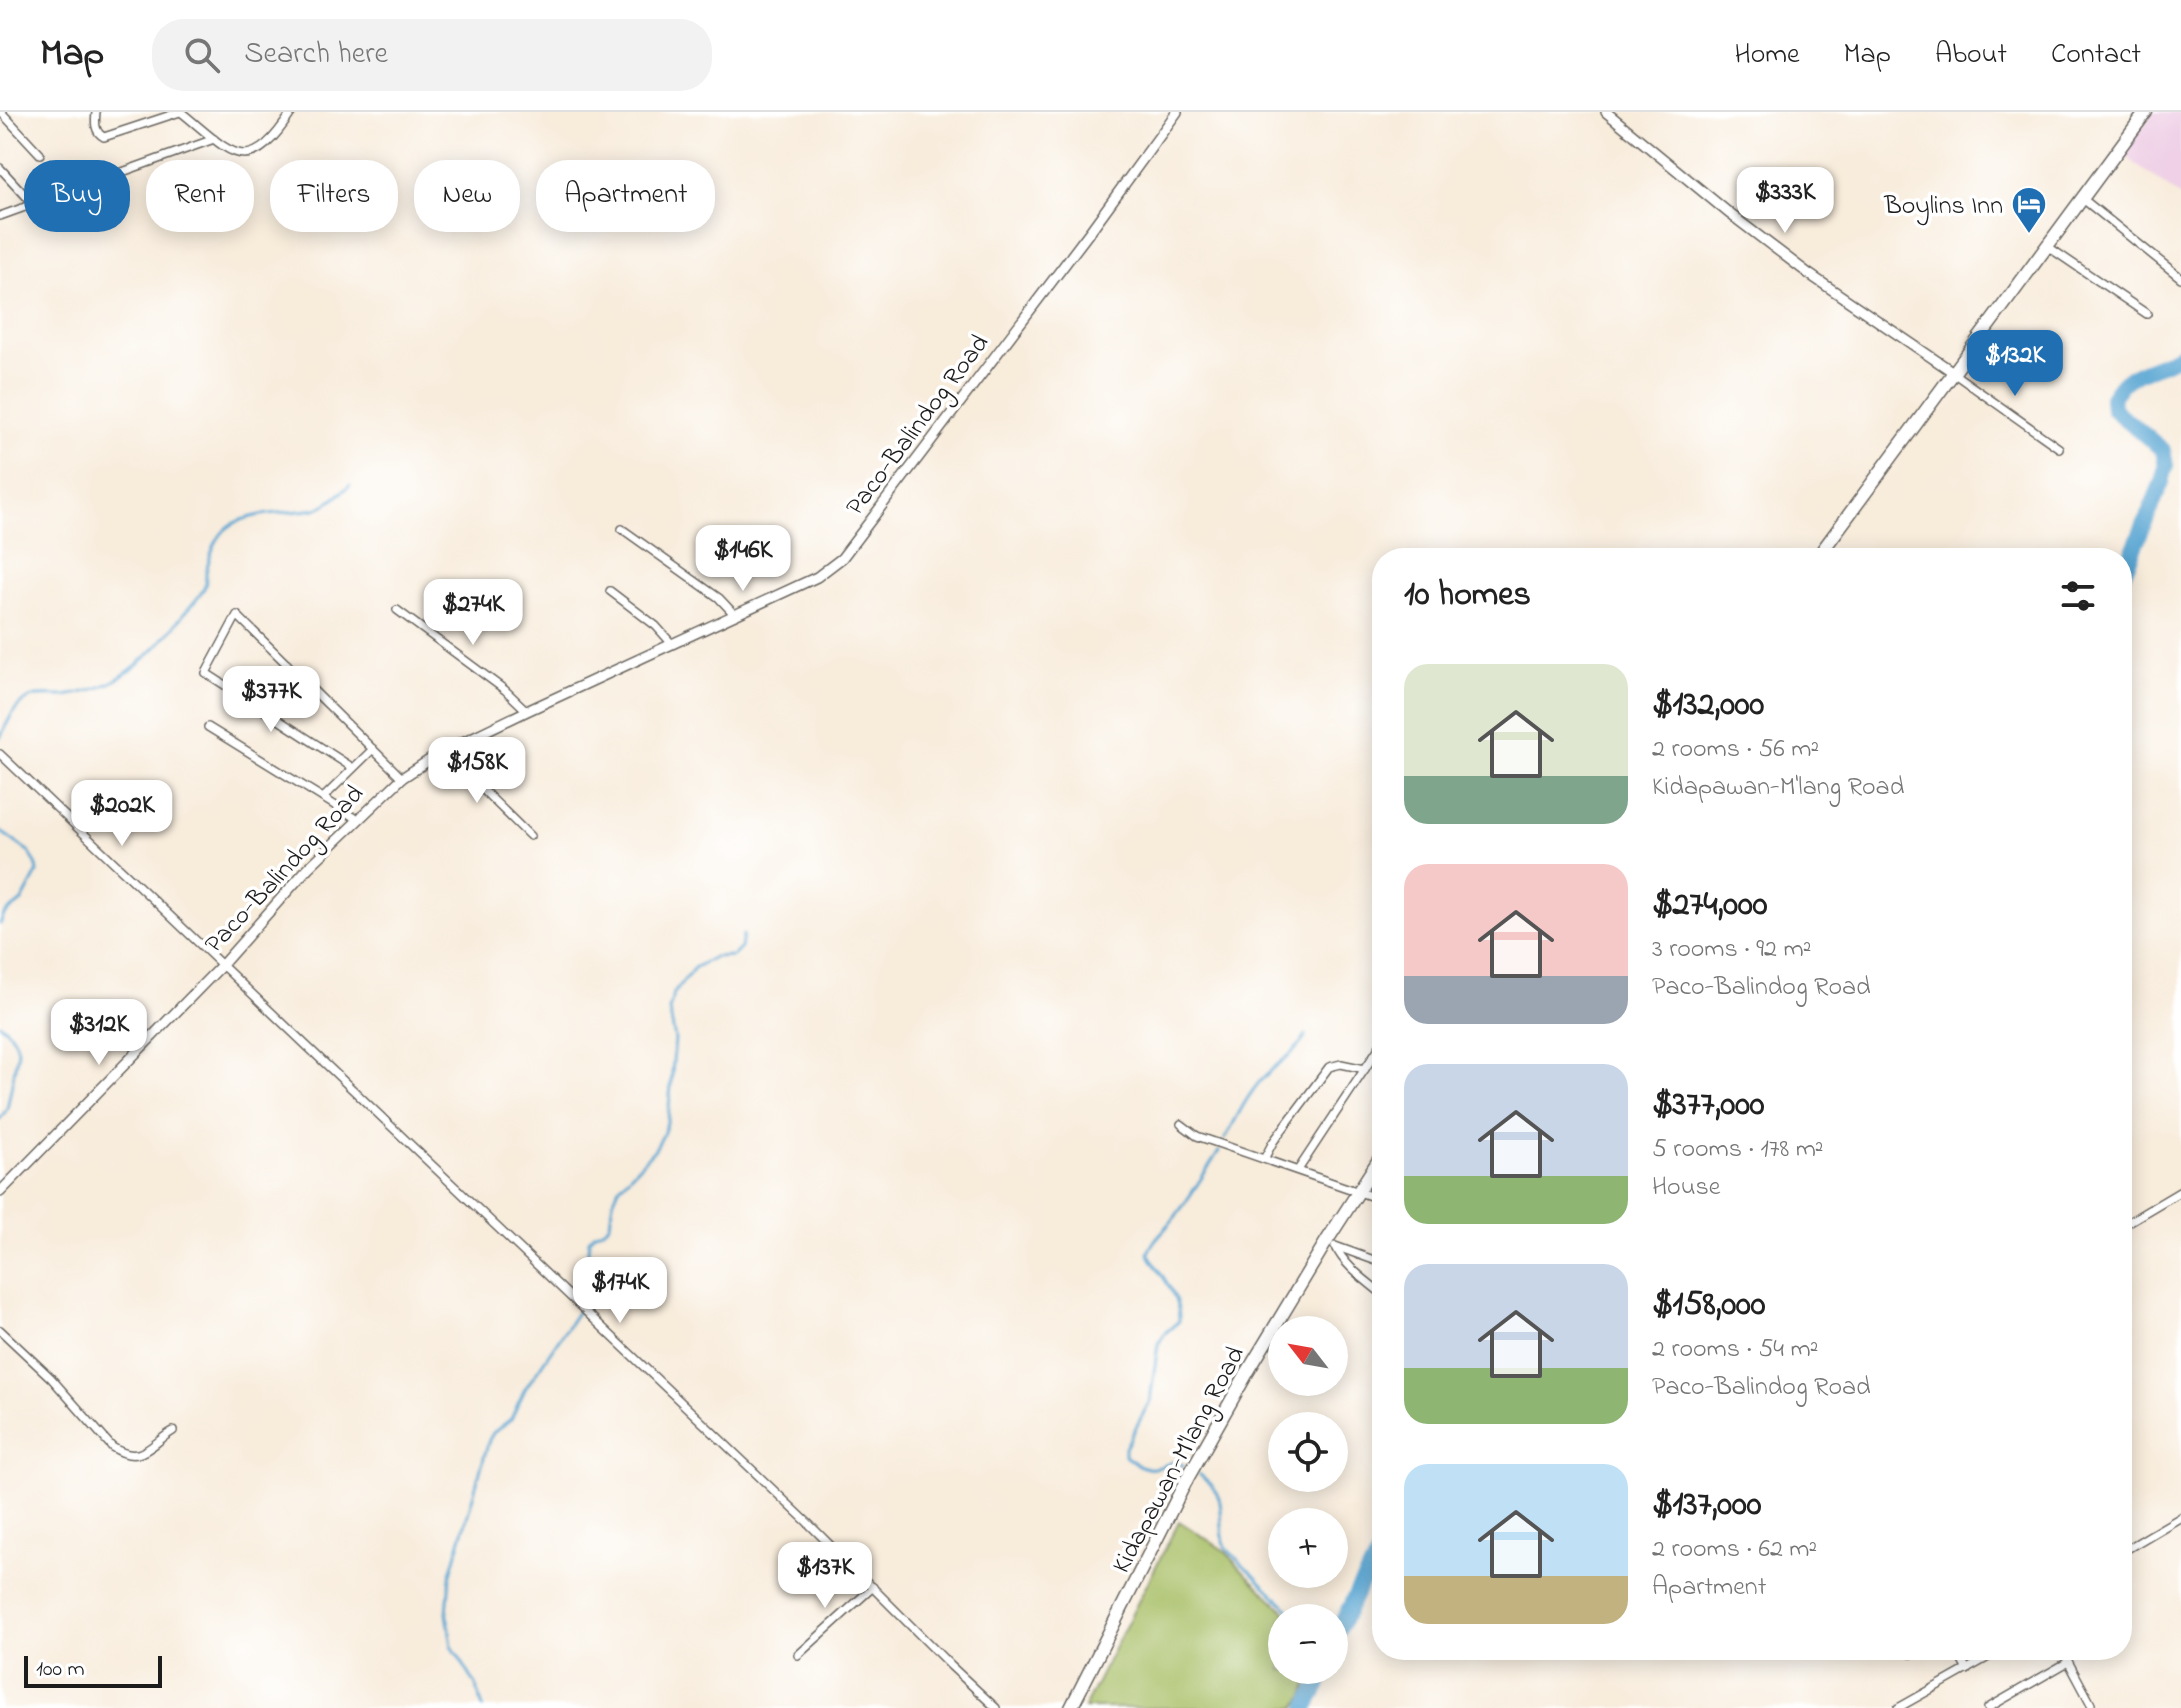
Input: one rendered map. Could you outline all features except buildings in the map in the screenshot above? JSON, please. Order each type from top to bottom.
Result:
[{"type":"main road","points":[[1824,548],[2146,112]]},
{"type":"main road","name":"Kidapawan-M'lang Road","points":[[1071,1708],[1188,1477],[1247,1373],[1331,1245],[1372,1170]]},
{"type":"street","points":[[96,112],[96,129],[104,137],[180,112],[214,139],[243,155],[257,152],[292,112]]},
{"type":"street","name":"Paco-Balindog Road","points":[[0,1192],[222,965],[308,868],[402,778],[440,753],[817,577],[842,558],[1177,112]]},
{"type":"street","points":[[1606,112],[1809,274],[2059,448]]},
{"type":"street","points":[[4,113],[40,154]]},
{"type":"street","points":[[130,170],[214,139]]},
{"type":"street","points":[[0,168],[24,194]]},
{"type":"street","points":[[2083,199],[2181,278]]},
{"type":"street","points":[[0,216],[24,208]]},
{"type":"street","points":[[2047,246],[2147,314]]},
{"type":"street","points":[[622,529],[719,598],[735,615]]},
{"type":"street","points":[[610,591],[656,626],[672,644]]},
{"type":"street","points":[[397,610],[505,690],[527,711]]},
{"type":"street","points":[[353,768],[206,673],[237,615],[402,778]]},
{"type":"street","points":[[253,703],[287,664]]},
{"type":"street","points":[[208,727],[357,819]]},
{"type":"street","points":[[323,798],[373,749]]},
{"type":"street","points":[[440,753],[474,781],[530,836]]},
{"type":"street","points":[[0,754],[996,1708]]},
{"type":"street","points":[[1298,1170],[1372,1058]]},
{"type":"street","points":[[1264,1159],[1273,1142],[1329,1067],[1341,1064],[1365,1069]]},
{"type":"street","points":[[1181,1124],[1197,1136],[1372,1197]]},
{"type":"street","points":[[2132,1220],[2181,1191]]},
{"type":"street","points":[[1331,1245],[1372,1259]]},
{"type":"street","points":[[1331,1245],[1372,1285]]},
{"type":"street","points":[[0,1330],[51,1378],[112,1447],[120,1452],[142,1454],[173,1431]]},
{"type":"street","points":[[2132,1546],[2181,1517]]},
{"type":"street","points":[[798,1655],[873,1587]]},
{"type":"street","points":[[1962,1660],[1967,1670]]},
{"type":"street","points":[[1898,1708],[1984,1660]]},
{"type":"street","points":[[1988,1708],[2068,1662],[2091,1704]]},
{"type":"shaded area","points":[[2153,112],[2181,112],[2181,197],[2122,154]]},
{"type":"green space","points":[[1179,1521],[1225,1551],[1277,1604],[1268,1604],[1268,1684],[1308,1684],[1295,1708],[1084,1708]]},
{"type":"waterway","points":[[2132,553],[2166,466],[2163,450],[2113,409],[2112,397],[2132,376],[2181,353]]},
{"type":"waterway","points":[[0,738],[16,709],[28,699],[83,693],[112,682],[142,661],[201,594],[218,538],[234,523],[256,516],[320,507],[350,485]]},
{"type":"waterway","points":[[0,831],[28,851],[36,863],[37,873],[22,901],[4,915],[0,924]]},
{"type":"waterway","points":[[583,1304],[592,1291],[587,1261],[589,1240],[610,1223],[613,1201],[619,1187],[655,1149],[668,1119],[675,1039],[669,1010],[674,993],[694,968],[714,957],[733,956],[741,948],[743,935]]},
{"type":"waterway","points":[[0,1024],[10,1033],[18,1051],[7,1109],[0,1119]]},
{"type":"waterway","points":[[1225,1139],[1256,1086],[1297,1048],[1306,1035]]},
{"type":"waterway","points":[[1183,1465],[1172,1462],[1159,1467],[1142,1467],[1125,1456],[1125,1448],[1150,1401],[1158,1344],[1179,1321],[1173,1293],[1148,1253],[1219,1151]]},
{"type":"waterway","points":[[483,1708],[476,1685],[452,1646],[447,1613],[450,1577],[489,1440],[511,1419],[525,1389],[578,1311]]},
{"type":"waterway","points":[[1199,1474],[1210,1483],[1220,1501],[1227,1549],[1284,1604]]},
{"type":"waterway","points":[[1348,1610],[1372,1566]]},
{"type":"waterway","points":[[1306,1708],[1319,1684]]},
{"type":"place","name":"Boylins Inn","points":[[2029,235]]}]
